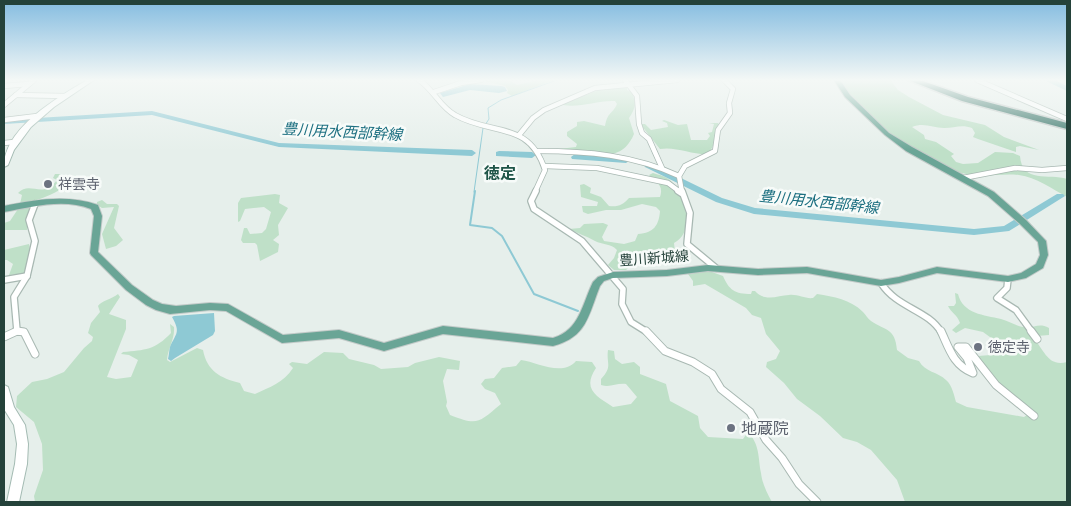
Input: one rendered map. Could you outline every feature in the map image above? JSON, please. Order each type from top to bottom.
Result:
[{"type":"highway","points":[[982,104],[1067,126]]},
{"type":"main road","points":[[4,165],[14,142],[34,119],[55,104]]},
{"type":"main road","name":"豊川新城線","points":[[4,209],[34,204],[82,203],[95,208],[98,216],[94,253],[129,286],[156,307],[171,310],[228,308],[282,338],[340,334],[384,347],[443,330],[546,342],[559,341],[573,333],[582,322],[596,284],[601,279],[613,275],[668,273],[716,268],[752,272],[820,271],[860,281],[881,283],[937,270],[1008,279],[1024,276],[1038,268],[1042,263],[1044,255],[1042,241],[1021,220],[991,194],[909,149],[888,134],[855,104]]},
{"type":"main road","points":[[4,390],[12,414],[19,425],[22,440],[23,456],[16,480],[13,502]]},
{"type":"street","points":[[444,104],[454,115],[519,135],[528,140],[538,151],[545,166],[544,175],[532,197],[531,205],[540,214],[582,241],[613,275],[623,289],[622,304],[631,322],[645,330],[665,351],[692,362],[712,374],[721,389],[750,412],[766,440],[782,458],[799,484],[817,502]]},
{"type":"street","points":[[519,135],[533,118],[559,104]]},
{"type":"street","points":[[639,104],[639,124],[642,133],[649,139],[662,168]]},
{"type":"street","points":[[679,179],[685,166],[715,151],[718,130],[730,113],[729,104]]},
{"type":"street","points":[[1032,104],[1067,119]]},
{"type":"street","points":[[4,120],[34,119]]},
{"type":"street","points":[[4,143],[14,142]]},
{"type":"street","points":[[538,151],[628,157],[662,168],[679,179],[690,213],[687,244],[716,268]]},
{"type":"street","points":[[545,166],[604,170],[668,184],[684,193]]},
{"type":"street","points":[[963,178],[1015,168],[1042,170],[1067,168]]},
{"type":"street","points":[[17,331],[14,297],[27,276],[35,241],[29,220],[34,204]]},
{"type":"street","points":[[4,280],[27,276]]},
{"type":"street","points":[[1008,279],[1007,288],[997,298],[1016,310],[1037,339]]},
{"type":"street","points":[[881,283],[884,289],[903,306],[926,318],[939,328],[950,353],[968,372],[973,373],[967,358],[958,347],[960,346],[966,347],[978,365],[1013,402],[1034,416]]},
{"type":"street","points":[[4,337],[17,331],[24,332],[35,354]]},
{"type":"green space","points":[[565,104],[592,104],[576,106]]},
{"type":"green space","points":[[617,104],[635,104],[629,118],[634,134],[626,147],[612,154],[550,150],[576,147],[577,144],[567,136],[567,132],[577,126],[577,122],[584,121],[605,126],[607,118]]},
{"type":"green space","points":[[859,104],[921,104],[943,115],[985,125],[1004,137],[1039,150],[1020,146],[1016,147],[1016,152],[973,137],[975,133],[972,128],[968,127],[944,128],[921,125],[912,127],[924,135],[925,139],[936,142],[954,154],[951,156],[956,162],[963,164],[978,163],[995,152],[1013,153],[1020,156],[1022,165],[1031,174],[1067,179],[1067,197],[1025,176],[979,176],[946,167],[924,157],[903,144],[883,128]]},
{"type":"green space","points":[[662,121],[678,125],[687,124],[691,140],[707,140],[710,136],[708,133],[712,132],[714,124],[709,123],[718,123],[711,151],[708,154],[702,154],[666,148],[660,149],[641,124],[645,124],[651,130],[668,127],[667,123]]},
{"type":"green space","points":[[653,173],[669,179],[676,187],[686,213],[685,231],[681,238],[674,243],[675,252],[649,256],[626,256],[622,259],[629,267],[626,270],[614,270],[608,265],[614,258],[617,250],[615,248],[569,229],[580,228],[584,224],[603,223],[608,225],[602,237],[604,241],[624,244],[635,241],[638,234],[652,230],[657,224],[660,211],[656,207],[642,204],[621,210],[606,210],[588,214],[583,212],[582,206],[597,206],[598,202],[581,197],[580,185],[584,184],[591,188],[590,193],[601,197],[609,206],[618,206],[629,198],[660,197],[660,186],[649,175]]},
{"type":"green space","points":[[55,174],[68,178],[76,175],[66,186],[59,190],[34,201],[20,204],[22,195],[18,193],[27,188],[47,189],[57,180],[53,178]]},
{"type":"green space","points":[[280,195],[279,203],[288,208],[278,225],[279,235],[273,240],[279,244],[278,252],[260,261],[257,245],[255,243],[243,243],[241,240],[244,228],[247,228],[250,234],[262,233],[266,229],[271,212],[264,207],[245,209],[238,222],[238,203],[241,198]]},
{"type":"green space","points":[[102,200],[107,204],[117,204],[119,206],[114,228],[123,240],[116,246],[106,249],[102,234],[114,207],[102,208],[97,205],[97,202]]},
{"type":"green space","points":[[32,206],[27,216],[27,230],[4,230],[4,223],[10,221],[18,209]]},
{"type":"green space","points":[[29,244],[30,255],[25,271],[23,274],[9,275],[13,264],[4,260],[4,250]]},
{"type":"green space","points":[[709,271],[723,276],[730,288],[741,293],[751,294],[752,291],[755,291],[760,295],[768,297],[792,295],[810,298],[817,294],[847,301],[863,312],[868,319],[889,331],[894,338],[897,350],[908,358],[919,361],[928,370],[946,380],[951,387],[956,402],[967,407],[1024,417],[1030,413],[998,386],[976,359],[978,356],[991,355],[996,347],[994,340],[983,332],[965,328],[956,333],[952,330],[960,323],[948,306],[954,306],[956,303],[955,293],[958,294],[964,306],[981,315],[1020,326],[1045,326],[1049,328],[1049,335],[1037,336],[1034,339],[1051,360],[1061,363],[1067,362],[1067,502],[905,502],[897,480],[871,450],[857,442],[843,438],[820,416],[797,399],[784,383],[766,367],[767,362],[776,359],[780,351],[766,334],[761,318],[752,315],[746,308],[705,284],[693,286],[693,281],[688,274]]},
{"type":"green space","points":[[118,294],[120,297],[109,314],[126,320],[126,329],[107,377],[116,379],[131,377],[138,360],[129,355],[121,354],[123,352],[149,348],[160,343],[171,333],[170,324],[174,327],[174,331],[167,360],[170,362],[197,348],[203,350],[208,363],[215,372],[226,379],[240,383],[244,391],[255,394],[276,384],[285,377],[293,368],[289,364],[292,362],[307,364],[324,352],[343,353],[349,359],[374,365],[381,369],[408,367],[415,363],[439,357],[460,361],[459,370],[447,369],[443,381],[446,406],[450,415],[467,421],[482,419],[501,404],[495,393],[485,389],[481,384],[485,379],[494,378],[502,368],[516,366],[521,360],[557,368],[570,366],[576,361],[592,362],[596,368],[590,381],[596,395],[613,407],[631,404],[637,397],[626,384],[601,385],[601,379],[608,368],[608,350],[614,351],[615,359],[622,364],[634,362],[640,367],[640,374],[666,384],[670,401],[698,416],[700,428],[708,437],[743,439],[748,432],[757,446],[762,480],[772,502],[35,502],[34,496],[43,470],[42,444],[34,422],[16,407],[17,396],[32,382],[47,379],[64,372],[92,341],[93,337],[88,333],[91,323],[100,312],[98,306]]},
{"type":"water","points":[[214,313],[215,331],[213,335],[171,361],[168,359],[170,347],[177,330],[172,317]]},
{"type":"waterway","points":[[474,192],[483,128],[489,119],[488,108],[495,104]]},
{"type":"waterway","name":"豊川用水西部幹線","points":[[4,122],[152,113],[279,145],[472,153]]},
{"type":"waterway","name":"豊川用水西部幹線","points":[[499,154],[532,155]]},
{"type":"waterway","name":"豊川用水西部幹線","points":[[575,157],[626,160]]},
{"type":"waterway","name":"豊川用水西部幹線","points":[[648,165],[719,200],[754,211],[974,232],[1006,229],[1060,196]]},
{"type":"waterway","points":[[475,191],[470,225],[492,228],[502,236],[534,294],[578,311]]},
{"type":"place","name":"祥雲寺","points":[[48,184]]},
{"type":"place","name":"徳定寺","points":[[978,347]]},
{"type":"place","name":"地蔵院","points":[[731,428]]},
{"type":"district","name":"徳定","points":[[500,173]]}]
